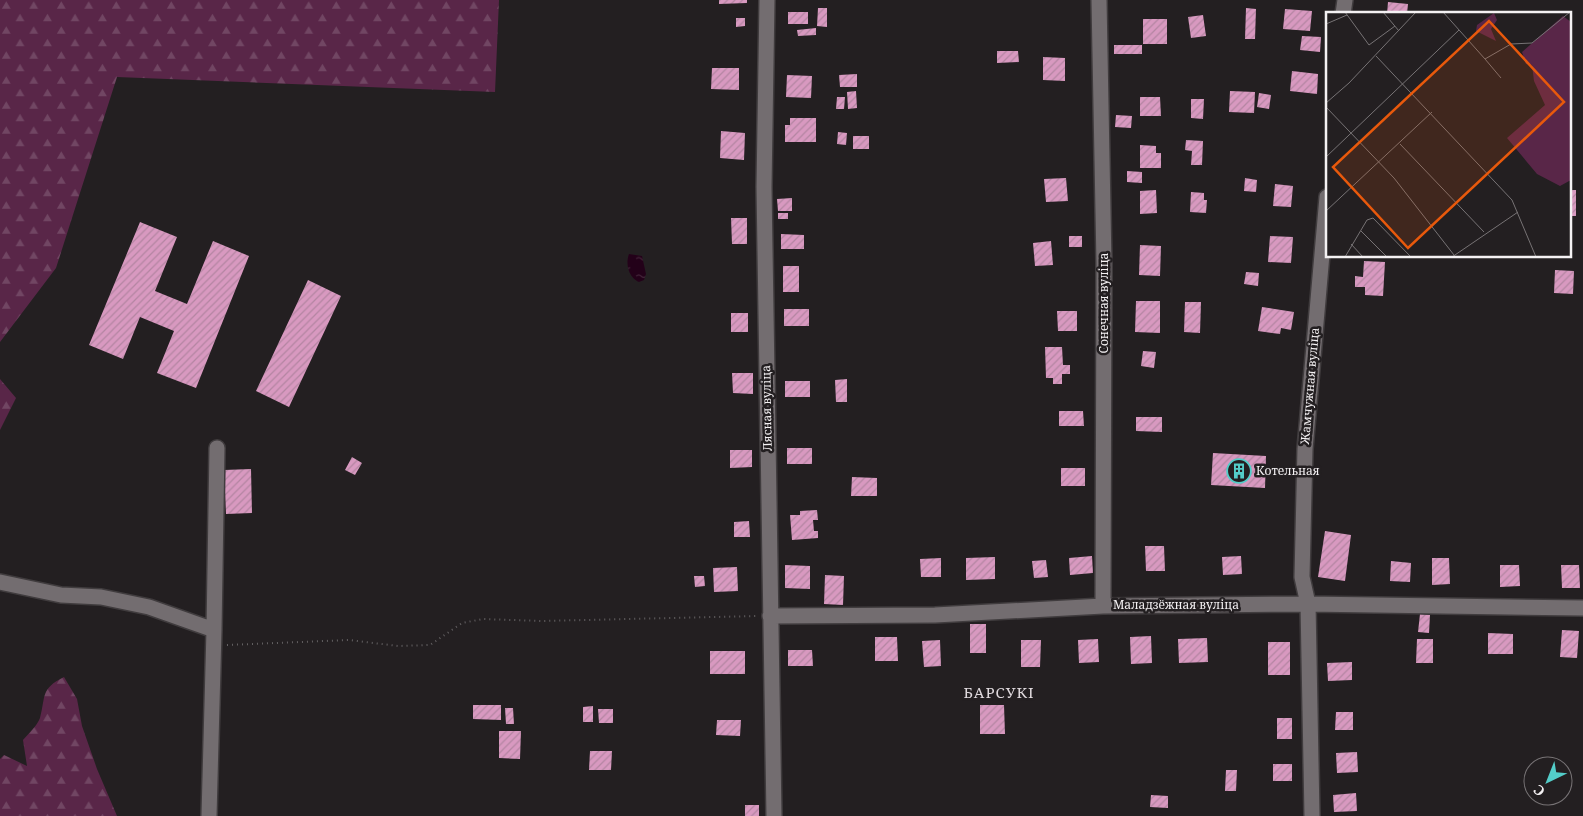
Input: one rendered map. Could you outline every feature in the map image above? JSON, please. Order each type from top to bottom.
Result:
[{"type":"street","name":"Лясная вуліца","points":[[768,0],[764,187],[774,816]]},
{"type":"street","name":"Сонечная вуліца","points":[[1099,0],[1104,264],[1103,606]]},
{"type":"street","name":"Жамчужная вуліца","points":[[1312,816],[1308,604],[1302,577],[1305,450],[1326,208]]},
{"type":"street","points":[[209,816],[218,448]]},
{"type":"street","points":[[0,582],[61,596],[100,598],[150,607],[214,638]]},
{"type":"street","name":"Маладзёжная вуліца","points":[[770,616],[935,615],[1103,606],[1308,604],[1583,608]]},
{"type":"path","points":[[214,638],[349,640],[398,646],[430,646],[462,623],[483,619],[542,621],[770,616]]},
{"type":"green space","points":[[0,0],[499,0],[495,92],[117,77],[56,268],[0,342]]},
{"type":"green space","points":[[0,379],[16,398],[0,430]]},
{"type":"green space","points":[[64,677],[77,699],[82,726],[97,769],[117,816],[0,816],[0,759],[4,755],[27,766],[23,740],[39,721],[47,689]]},
{"type":"water","points":[[629,254],[642,256],[646,274],[644,280],[639,282],[630,274],[627,262]]},
{"type":"building","points":[[719,0],[747,0],[747,3],[719,4]]},
{"type":"building","points":[[1388,2],[1408,4],[1407,12],[1387,12]]},
{"type":"building","points":[[818,8],[827,8],[827,27],[817,26]]},
{"type":"building","points":[[1246,8],[1256,9],[1255,39],[1245,39]]},
{"type":"building","points":[[1285,9],[1312,11],[1310,31],[1283,29]]},
{"type":"building","points":[[788,12],[808,12],[808,24],[788,24]]},
{"type":"building","points":[[1203,15],[1206,36],[1191,38],[1188,17]]},
{"type":"building","points":[[736,18],[745,18],[745,26],[736,27]]},
{"type":"building","points":[[1143,19],[1167,19],[1167,44],[1143,44]]},
{"type":"building","points":[[816,28],[816,35],[798,36],[797,30]]},
{"type":"building","points":[[1302,36],[1321,37],[1320,52],[1300,50]]},
{"type":"building","points":[[1114,45],[1142,45],[1142,54],[1114,54]]},
{"type":"building","points":[[997,51],[1018,51],[1019,62],[997,63]]},
{"type":"building","points":[[1043,57],[1065,58],[1065,81],[1043,80]]},
{"type":"building","points":[[712,68],[739,68],[739,90],[711,89]]},
{"type":"building","points":[[1292,71],[1318,74],[1317,94],[1290,91]]},
{"type":"building","points":[[857,74],[857,87],[840,87],[839,75]]},
{"type":"building","points":[[787,75],[812,76],[811,98],[786,97]]},
{"type":"building","points":[[856,91],[857,108],[848,109],[847,92]]},
{"type":"building","points":[[1230,91],[1255,92],[1254,113],[1229,112]]},
{"type":"building","points":[[1259,93],[1271,95],[1269,109],[1257,107]]},
{"type":"building","points":[[837,97],[845,97],[844,109],[836,109]]},
{"type":"building","points":[[1140,97],[1160,97],[1161,116],[1140,116]]},
{"type":"building","points":[[1191,99],[1204,99],[1203,119],[1191,118]]},
{"type":"building","points":[[1116,115],[1132,116],[1131,128],[1115,127]]},
{"type":"building","points":[[790,118],[816,118],[816,142],[785,142],[785,125],[790,125]]},
{"type":"building","points":[[721,131],[745,133],[744,160],[720,158]]},
{"type":"building","points":[[838,132],[847,133],[846,145],[837,144]]},
{"type":"building","points":[[853,136],[869,136],[869,149],[853,149]]},
{"type":"building","points":[[1186,140],[1203,141],[1202,165],[1191,165],[1192,151],[1185,150]]},
{"type":"building","points":[[1140,145],[1156,146],[1156,153],[1161,153],[1161,168],[1140,168]]},
{"type":"building","points":[[1127,171],[1142,172],[1142,183],[1127,182]]},
{"type":"building","points":[[1066,178],[1068,201],[1046,202],[1044,179]]},
{"type":"building","points":[[1245,178],[1257,180],[1256,192],[1244,191]]},
{"type":"building","points":[[1275,184],[1293,186],[1291,207],[1273,206]]},
{"type":"building","points":[[1156,190],[1157,213],[1140,214],[1140,191]]},
{"type":"building","points":[[1570,190],[1576,190],[1576,216],[1570,216]]},
{"type":"building","points":[[1191,192],[1204,193],[1204,200],[1207,200],[1206,213],[1190,212]]},
{"type":"building","points":[[792,198],[792,211],[778,211],[777,199]]},
{"type":"building","points":[[778,213],[788,213],[788,219],[778,219]]},
{"type":"building","points":[[731,218],[747,218],[747,244],[732,244]]},
{"type":"building","points":[[140,222],[177,237],[155,291],[187,304],[213,241],[249,256],[196,388],[157,373],[174,331],[140,317],[123,359],[89,345]]},
{"type":"building","points":[[781,234],[804,235],[804,249],[781,249]]},
{"type":"building","points":[[1069,236],[1082,236],[1082,247],[1069,247]]},
{"type":"building","points":[[1270,236],[1293,237],[1291,263],[1268,262]]},
{"type":"building","points":[[1051,241],[1053,265],[1035,266],[1033,243]]},
{"type":"building","points":[[1140,245],[1161,246],[1160,276],[1139,275]]},
{"type":"building","points":[[1364,261],[1385,262],[1383,296],[1365,295],[1365,287],[1355,287],[1355,276],[1363,277]]},
{"type":"building","points":[[783,266],[799,266],[799,292],[783,292]]},
{"type":"building","points":[[1555,270],[1574,271],[1573,294],[1554,293]]},
{"type":"building","points":[[1246,272],[1259,273],[1258,286],[1244,284]]},
{"type":"building","points":[[308,280],[341,296],[289,407],[256,391]]},
{"type":"building","points":[[1136,301],[1160,301],[1160,333],[1135,332]]},
{"type":"building","points":[[1185,302],[1201,302],[1200,333],[1184,332]]},
{"type":"building","points":[[1262,307],[1294,312],[1291,330],[1281,328],[1280,334],[1258,331]]},
{"type":"building","points":[[784,309],[809,309],[809,326],[784,326]]},
{"type":"building","points":[[1057,311],[1077,311],[1077,331],[1058,331]]},
{"type":"building","points":[[731,313],[748,313],[748,332],[731,332]]},
{"type":"building","points":[[1045,347],[1062,347],[1063,365],[1070,365],[1070,374],[1062,374],[1062,384],[1053,384],[1053,378],[1046,378]]},
{"type":"building","points":[[1143,351],[1156,352],[1154,368],[1141,366]]},
{"type":"building","points":[[732,373],[753,373],[753,394],[733,393]]},
{"type":"building","points":[[847,379],[847,402],[836,402],[835,380]]},
{"type":"building","points":[[785,381],[810,381],[810,397],[785,397]]},
{"type":"building","points":[[1059,411],[1083,411],[1084,426],[1059,426]]},
{"type":"building","points":[[1136,417],[1162,417],[1162,432],[1136,431]]},
{"type":"building","points":[[787,448],[812,448],[812,464],[787,464]]},
{"type":"building","points":[[730,450],[752,450],[752,467],[730,468]]},
{"type":"building","name":"Котельная","points":[[1213,453],[1266,456],[1265,488],[1211,485]]},
{"type":"building","points":[[352,457],[362,463],[355,475],[345,470]]},
{"type":"building","points":[[1061,468],[1085,468],[1085,486],[1061,486]]},
{"type":"building","points":[[251,469],[252,513],[226,514],[224,470]]},
{"type":"building","points":[[852,477],[877,478],[877,496],[851,496]]},
{"type":"building","points":[[817,510],[818,520],[813,520],[814,531],[818,531],[818,538],[792,540],[790,515],[800,515],[800,511]]},
{"type":"building","points":[[749,521],[750,537],[734,537],[734,522]]},
{"type":"building","points":[[1325,531],[1351,535],[1345,581],[1318,577]]},
{"type":"building","points":[[1145,546],[1164,546],[1165,571],[1146,571]]},
{"type":"building","points":[[1092,556],[1093,573],[1070,575],[1069,558]]},
{"type":"building","points":[[1241,556],[1242,574],[1223,575],[1222,557]]},
{"type":"building","points":[[995,557],[995,579],[966,580],[966,558]]},
{"type":"building","points":[[941,558],[941,577],[921,577],[920,559]]},
{"type":"building","points":[[1432,558],[1449,558],[1450,584],[1432,585]]},
{"type":"building","points":[[1046,560],[1048,577],[1034,578],[1032,561]]},
{"type":"building","points":[[1391,561],[1411,563],[1410,582],[1390,581]]},
{"type":"building","points":[[785,565],[810,566],[810,589],[785,588]]},
{"type":"building","points":[[1500,565],[1519,565],[1520,586],[1500,587]]},
{"type":"building","points":[[1561,565],[1579,565],[1580,588],[1562,588]]},
{"type":"building","points":[[737,567],[738,591],[714,592],[713,568]]},
{"type":"building","points":[[825,575],[844,576],[843,605],[824,604]]},
{"type":"building","points":[[694,576],[704,576],[705,586],[695,587]]},
{"type":"building","points":[[1420,614],[1430,615],[1429,633],[1418,632]]},
{"type":"building","points":[[970,624],[986,624],[986,653],[970,653]]},
{"type":"building","points":[[1562,630],[1579,631],[1577,658],[1560,657]]},
{"type":"building","points":[[1488,633],[1513,634],[1513,654],[1488,654]]},
{"type":"building","points":[[1151,636],[1152,663],[1131,664],[1130,637]]},
{"type":"building","points":[[875,637],[897,637],[898,661],[875,661]]},
{"type":"building","points":[[1207,638],[1208,662],[1179,663],[1178,639]]},
{"type":"building","points":[[1098,639],[1099,662],[1079,663],[1078,640]]},
{"type":"building","points":[[1417,639],[1433,639],[1433,663],[1416,663]]},
{"type":"building","points":[[940,640],[941,666],[924,667],[922,641]]},
{"type":"building","points":[[1021,640],[1041,640],[1040,667],[1021,667]]},
{"type":"building","points":[[1268,642],[1290,642],[1290,675],[1268,675]]},
{"type":"building","points":[[788,650],[812,650],[813,666],[788,666]]},
{"type":"building","points":[[710,651],[745,651],[745,674],[710,674]]},
{"type":"building","points":[[1352,662],[1352,680],[1328,681],[1327,663]]},
{"type":"building","points":[[473,705],[501,705],[501,720],[473,719]]},
{"type":"building","points":[[980,705],[1004,705],[1005,734],[980,734]]},
{"type":"building","points":[[593,706],[593,722],[583,722],[583,707]]},
{"type":"building","points":[[505,708],[513,708],[514,724],[506,724]]},
{"type":"building","points":[[598,709],[613,709],[613,723],[599,723]]},
{"type":"building","points":[[1336,712],[1353,712],[1353,730],[1335,730]]},
{"type":"building","points":[[1277,718],[1292,718],[1292,739],[1277,739]]},
{"type":"building","points":[[717,720],[741,720],[740,736],[716,735]]},
{"type":"building","points":[[499,731],[521,731],[520,759],[499,758]]},
{"type":"building","points":[[590,751],[612,751],[611,770],[589,770]]},
{"type":"building","points":[[1357,752],[1358,772],[1337,773],[1336,753]]},
{"type":"building","points":[[1273,764],[1292,764],[1292,781],[1273,781]]},
{"type":"building","points":[[1226,770],[1237,770],[1236,791],[1225,791]]},
{"type":"building","points":[[1356,793],[1357,811],[1334,812],[1333,795]]},
{"type":"building","points":[[1151,795],[1168,796],[1168,808],[1150,807]]},
{"type":"building","points":[[745,805],[759,805],[759,816],[745,816]]},
{"type":"place","name":"Котельная","points":[[1239,471]]},
{"type":"district","name":"БАРСУКІ","points":[[999,693]]}]
